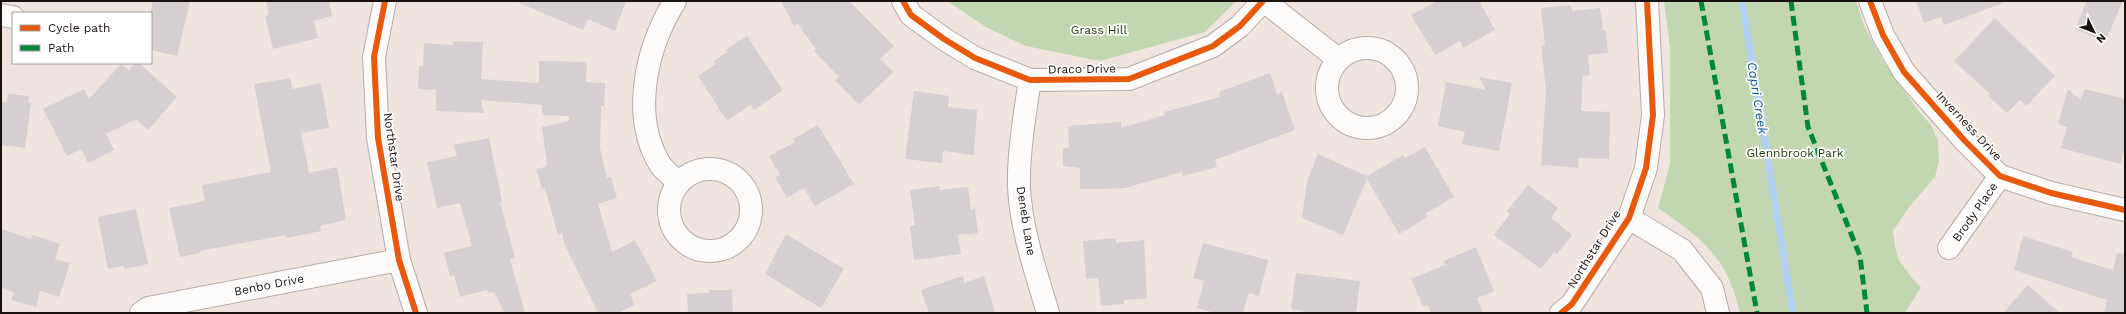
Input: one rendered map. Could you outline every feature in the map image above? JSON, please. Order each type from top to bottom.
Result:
[{"type":"street","name":"Northstar Drive","points":[[385,1],[374,57],[378,138],[399,260],[416,313]]},
{"type":"street","points":[[675,1],[664,19],[644,81],[646,132],[662,167],[679,183]]},
{"type":"street","name":"Draco Drive","points":[[903,1],[911,15],[944,39],[975,58],[1030,80],[1129,79],[1213,46],[1240,26],[1264,1]]},
{"type":"street","points":[[1264,1],[1338,60]]},
{"type":"street","name":"Northstar Drive","points":[[1561,313],[1572,304],[1629,218],[1646,168],[1653,115],[1647,1]]},
{"type":"street","name":"Inverness Drive","points":[[1870,1],[1883,35],[1904,72],[1965,141],[2000,176],[2051,193],[2125,210]]},
{"type":"street","points":[[1,15],[12,17]]},
{"type":"street","name":"Deneb Lane","points":[[1030,80],[1025,111],[1020,187],[1029,250],[1048,313]]},
{"type":"street","name":"Brody Place","points":[[1949,248],[2000,176]]},
{"type":"street","points":[[1629,218],[1682,250],[1712,288],[1718,313]]},
{"type":"street","name":"Benbo Drive","points":[[141,313],[148,308],[399,260]]},
{"type":"green space","name":"Grass Hill","points":[[947,1],[1236,1],[1205,32],[1100,61],[1026,46],[986,27]]},
{"type":"green space","name":"Glennbrook Park","points":[[1664,1],[1856,1],[1865,28],[1883,61],[1917,109],[1931,125],[1938,141],[1939,161],[1935,177],[1910,206],[1893,231],[1895,247],[1899,260],[1912,278],[1921,287],[1905,313],[1740,313],[1735,294],[1728,277],[1711,251],[1688,230],[1658,208],[1670,164],[1670,48]]},
{"type":"building","points":[[153,1],[190,1],[177,56],[152,50],[151,10]]},
{"type":"building","points":[[266,1],[329,1],[332,16],[314,21],[318,38],[273,49],[265,16],[269,15]]},
{"type":"building","points":[[515,1],[626,1],[615,31],[588,19],[583,30]]},
{"type":"building","points":[[781,1],[849,1],[894,46],[880,59],[893,72],[859,105],[835,80],[839,77],[814,51],[816,49],[798,24],[794,26]]},
{"type":"building","points":[[1437,1],[1479,1],[1495,30],[1463,48],[1460,41],[1435,55],[1411,15]]},
{"type":"building","points":[[1916,1],[2003,1],[2003,3],[1944,25],[1941,17],[1924,23]]},
{"type":"building","points":[[2087,1],[2123,1],[2105,42],[2075,29]]},
{"type":"building","points":[[1571,5],[1572,11],[1600,8],[1603,30],[1606,30],[1608,53],[1588,55],[1590,75],[1583,76],[1581,111],[1610,112],[1609,159],[1579,158],[1578,168],[1541,165],[1546,90],[1541,45],[1545,45],[1541,8]]},
{"type":"building","points":[[1995,18],[2055,76],[2026,106],[2020,100],[2007,113],[1988,96],[1990,94],[1954,61]]},
{"type":"building","points":[[747,36],[783,90],[754,110],[750,105],[727,121],[698,76],[716,64],[714,61],[728,52],[726,50]]},
{"type":"building","points":[[453,41],[483,42],[481,79],[539,83],[539,61],[587,62],[586,82],[605,83],[604,106],[601,106],[600,148],[607,178],[611,177],[617,198],[598,204],[612,252],[635,240],[657,281],[630,294],[635,305],[618,313],[598,313],[564,243],[562,233],[558,235],[545,188],[542,189],[536,169],[545,167],[547,164],[542,127],[569,121],[569,116],[542,115],[542,105],[481,100],[484,113],[436,111],[436,90],[418,89],[419,66],[423,66],[424,43],[453,45]]},
{"type":"building","points":[[121,64],[129,70],[134,64],[140,64],[177,97],[148,130],[136,119],[106,134],[114,150],[88,163],[81,149],[67,156],[43,109],[84,89],[89,99]]},
{"type":"building","points":[[1270,73],[1277,94],[1282,92],[1295,130],[1215,160],[1217,167],[1183,176],[1182,172],[1125,188],[1080,189],[1080,168],[1063,166],[1063,148],[1069,148],[1068,126],[1121,122],[1121,128],[1165,115],[1164,112],[1220,97],[1219,92]]},
{"type":"building","points":[[1479,77],[1512,83],[1499,151],[1462,144],[1465,132],[1438,126],[1446,82],[1486,90]]},
{"type":"building","points":[[290,78],[292,89],[321,83],[329,128],[301,133],[309,173],[337,167],[346,220],[320,226],[321,231],[287,238],[286,235],[200,251],[200,253],[180,257],[169,208],[205,201],[202,185],[271,172],[254,84]]},
{"type":"building","points":[[2068,89],[2081,101],[2084,89],[2125,99],[2125,145],[2120,164],[2061,148],[2067,127],[2058,124]]},
{"type":"building","points":[[914,91],[949,96],[948,107],[977,110],[974,155],[943,151],[942,163],[905,159]]},
{"type":"building","points":[[8,94],[29,96],[28,103],[31,103],[25,148],[1,145],[1,102],[7,102]]},
{"type":"building","points":[[818,125],[854,184],[815,206],[804,188],[787,198],[775,177],[780,175],[769,156],[795,142],[793,139]]},
{"type":"building","points":[[489,138],[502,201],[500,202],[515,258],[510,259],[525,313],[505,313],[494,292],[488,293],[487,290],[460,297],[454,275],[450,276],[444,253],[472,246],[460,203],[437,208],[427,162],[457,156],[454,145]]},
{"type":"building","points":[[1425,147],[1454,197],[1426,213],[1428,217],[1399,234],[1367,179],[1343,235],[1302,218],[1307,181],[1318,154],[1367,176],[1403,155],[1405,158]]},
{"type":"building","points":[[1528,185],[1558,208],[1551,218],[1572,235],[1557,254],[1554,252],[1541,269],[1494,235],[1510,214],[1507,211]]},
{"type":"building","points":[[940,186],[939,190],[968,187],[971,210],[975,209],[978,233],[958,235],[961,254],[914,260],[910,226],[915,225],[910,190]]},
{"type":"building","points":[[136,209],[148,264],[124,269],[124,266],[108,269],[98,217]]},
{"type":"building","points":[[1,229],[31,239],[32,235],[60,244],[55,259],[70,263],[59,297],[40,291],[36,307],[11,300],[14,292],[1,288]]},
{"type":"building","points":[[786,234],[844,269],[821,308],[765,274]]},
{"type":"building","points":[[2023,236],[2073,252],[2071,257],[2113,270],[2117,253],[2125,254],[2125,313],[2104,313],[2107,300],[2014,270]]},
{"type":"building","points":[[1116,238],[1116,243],[1144,240],[1147,298],[1124,300],[1124,304],[1101,306],[1098,278],[1086,279],[1083,241]]},
{"type":"building","points":[[1203,243],[1268,260],[1259,296],[1249,293],[1243,313],[1215,313],[1197,308],[1204,281],[1193,278]]},
{"type":"building","points":[[1476,247],[1494,291],[1477,298],[1483,313],[1431,313],[1427,305],[1423,306],[1411,279],[1445,265],[1444,261]]},
{"type":"building","points":[[1296,273],[1360,281],[1356,313],[1302,313],[1303,311],[1291,309]]},
{"type":"building","points":[[963,276],[964,283],[984,276],[995,313],[929,313],[921,290]]},
{"type":"building","points":[[2028,285],[2060,313],[2003,313]]},
{"type":"building","points":[[709,290],[732,290],[733,313],[688,313],[687,294],[709,293]]},
{"type":"waterway","name":"Capri Creek","points":[[1742,1],[1793,313]]},
{"type":"marked path","points":[[1701,1],[1757,313]]},
{"type":"marked path","points":[[1791,1],[1808,127],[1860,256],[1867,313]]},
{"type":"cycle path","points":[[385,1],[374,57],[378,138],[399,260],[416,313]]},
{"type":"cycle path","points":[[903,1],[911,15],[944,39],[975,58],[1030,80],[1129,79],[1213,46],[1240,26],[1263,1]]},
{"type":"cycle path","points":[[1561,313],[1572,304],[1629,218],[1646,168],[1653,115],[1647,1]]},
{"type":"cycle path","points":[[1870,1],[1883,35],[1904,72],[1965,141],[2000,176],[2051,193],[2125,210]]}]
